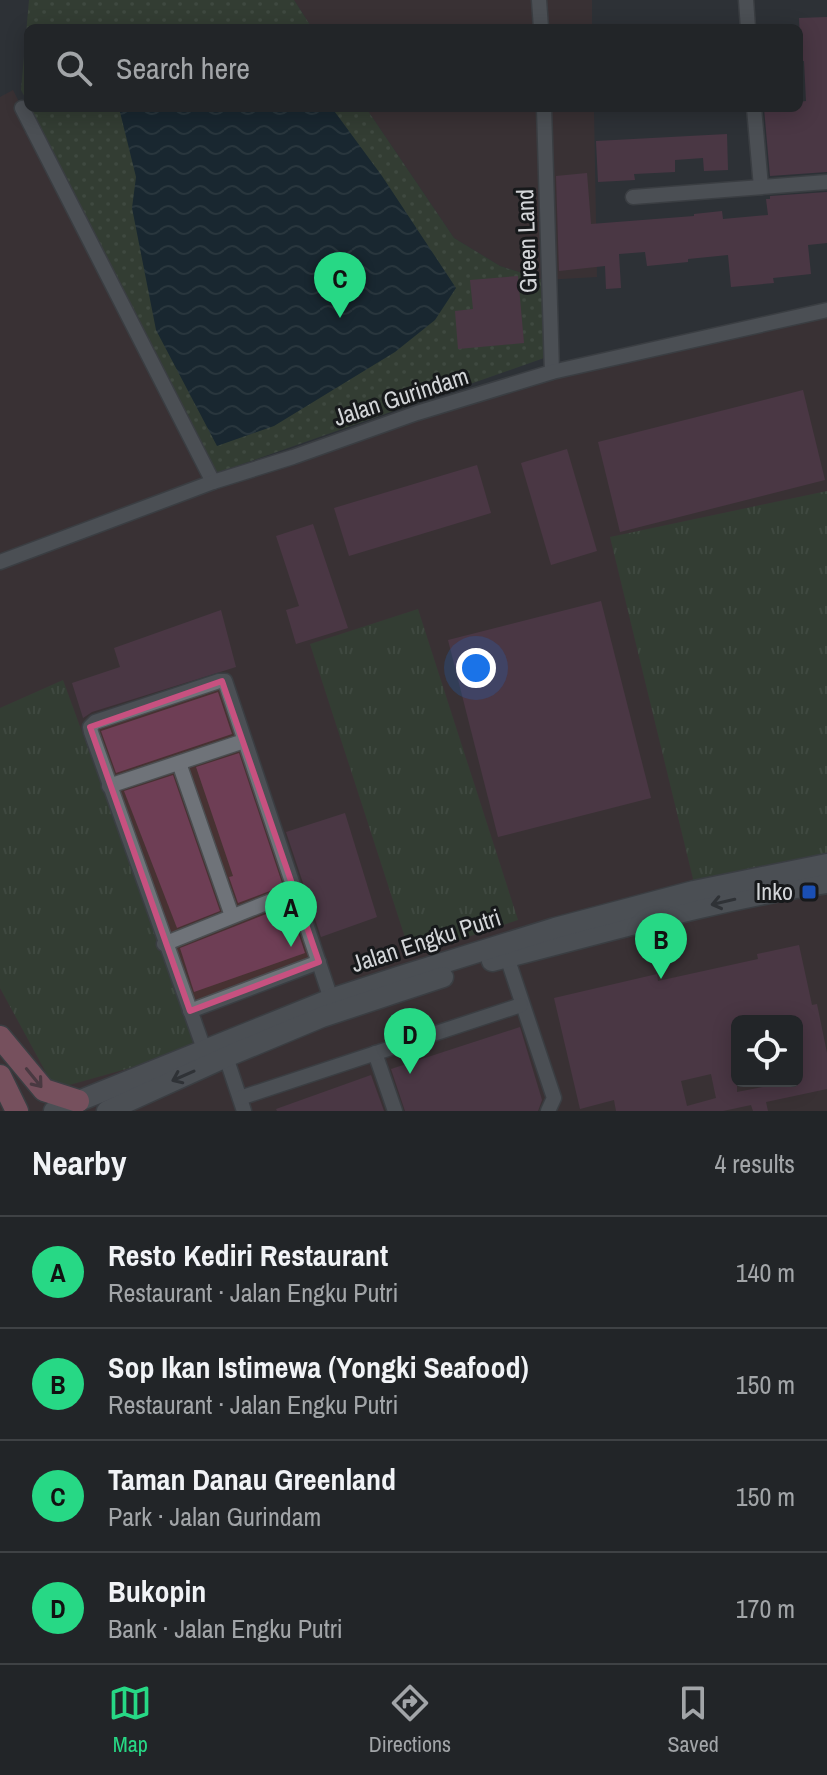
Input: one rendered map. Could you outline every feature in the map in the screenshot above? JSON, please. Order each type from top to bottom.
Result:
[{"type":"highway","points":[[0,1037],[44,1090],[78,1101]]},
{"type":"highway","points":[[0,1076],[17,1111]]},
{"type":"main road","name":"Jalan Engku Putri","points":[[54,1111],[331,999],[555,928],[694,891],[827,864]]},
{"type":"main road","name":"Jalan Engku Putri","points":[[107,1111],[322,1017],[507,957],[655,917],[768,892],[827,883]]},
{"type":"street","points":[[539,0],[541,24]]},
{"type":"street","points":[[746,0],[748,24]]},
{"type":"street","points":[[22,108],[24,112]]},
{"type":"street","points":[[24,112],[213,482]]},
{"type":"street","name":"Green Land","points":[[544,112],[552,372]]},
{"type":"street","points":[[754,112],[761,187]]},
{"type":"street","points":[[633,197],[827,182]]},
{"type":"street","name":"Jalan Gurindam","points":[[0,562],[213,482],[417,413],[552,372],[827,310]]},
{"type":"street","points":[[204,1049],[164,944],[91,732],[90,727],[95,722],[222,681],[228,686],[331,999]]},
{"type":"street","points":[[109,786],[244,741]]},
{"type":"street","points":[[179,763],[232,916]]},
{"type":"street","points":[[164,944],[296,891]]},
{"type":"street","points":[[507,957],[554,1098],[548,1111]]},
{"type":"street","points":[[190,1011],[319,962]]},
{"type":"street","points":[[226,1057],[242,1105],[375,1053],[521,1005]]},
{"type":"street","points":[[375,1053],[395,1111]]},
{"type":"highlighted area","points":[[222,681],[319,962],[190,1011],[90,727]]},
{"type":"shaded area","points":[[294,0],[592,0],[592,24],[309,24]]},
{"type":"shaded area","points":[[13,90],[213,482],[552,372],[827,310],[827,1111],[0,1111],[0,97]]},
{"type":"shaded area","points":[[369,112],[594,112],[597,277],[544,280],[500,266],[454,238]]},
{"type":"green space","points":[[29,0],[294,0],[309,24],[27,24]]},
{"type":"green space","points":[[24,56],[24,96],[21,90]]},
{"type":"green space","points":[[32,112],[369,112],[454,238],[500,266],[544,280],[547,357],[214,474]]},
{"type":"green space","points":[[827,491],[827,856],[694,883],[610,537]]},
{"type":"green space","points":[[418,609],[518,920],[411,956],[310,644]]},
{"type":"green space","points":[[63,680],[198,1049],[55,1089],[0,988],[0,708]]},
{"type":"water","points":[[120,112],[335,112],[382,176],[456,288],[435,320],[395,352],[274,426],[217,446],[156,330],[132,208],[136,177]]},
{"type":"building","points":[[827,17],[827,172],[770,176],[764,112],[803,112],[803,101],[806,101],[803,24],[799,24],[799,18]]},
{"type":"building","points":[[727,134],[728,170],[704,171],[703,158],[675,160],[675,172],[634,174],[635,180],[598,182],[596,141]]},
{"type":"building","points":[[587,173],[591,224],[722,211],[723,219],[768,215],[766,199],[770,196],[827,192],[827,243],[808,245],[811,274],[773,278],[774,283],[731,287],[728,255],[647,266],[645,252],[619,254],[621,288],[606,289],[605,266],[559,271],[556,176]]},
{"type":"building","points":[[518,276],[524,343],[458,349],[455,311],[473,309],[470,280]]},
{"type":"building","points":[[803,390],[825,480],[620,532],[598,442]]},
{"type":"building","points":[[567,449],[597,551],[551,565],[521,463]]},
{"type":"building","points":[[477,465],[491,513],[349,556],[334,508]]},
{"type":"building","points":[[313,524],[348,628],[296,644],[286,610],[299,606],[276,536]]},
{"type":"building","points":[[601,601],[651,798],[498,837],[448,640]]},
{"type":"building","points":[[221,610],[236,667],[92,712],[83,718],[72,683],[120,667],[114,648]]},
{"type":"building","points":[[218,692],[232,734],[116,773],[101,731]]},
{"type":"building","points":[[239,753],[283,886],[238,903],[229,877],[233,876],[196,767]]},
{"type":"building","points":[[173,775],[220,911],[177,928],[124,791]]},
{"type":"building","points":[[345,813],[377,917],[321,937],[286,832]]},
{"type":"building","points":[[289,905],[305,953],[194,992],[180,948]]},
{"type":"building","points":[[799,945],[812,1005],[817,1004],[827,1053],[827,1089],[766,1102],[768,1111],[753,1111],[751,1105],[723,1111],[616,1111],[614,1100],[580,1109],[554,998],[657,974],[658,981],[758,959],[757,954]],"holes":[[[711,1074],[716,1098],[687,1106],[681,1081]]]},
{"type":"building","points":[[520,1027],[542,1100],[538,1111],[405,1111],[391,1069]]},
{"type":"building","points":[[371,1075],[384,1111],[276,1109]]},
{"type":"place","name":"Taman Danau Greenland","points":[[340,318]]},
{"type":"place","name":"Inko","points":[[809,892]]},
{"type":"place","name":"Resto Kediri Restaurant","points":[[291,947]]},
{"type":"place","name":"Sop Ikan Istimewa (Yongki Seafood)","points":[[661,979]]},
{"type":"place","name":"Bukopin","points":[[410,1074]]}]
